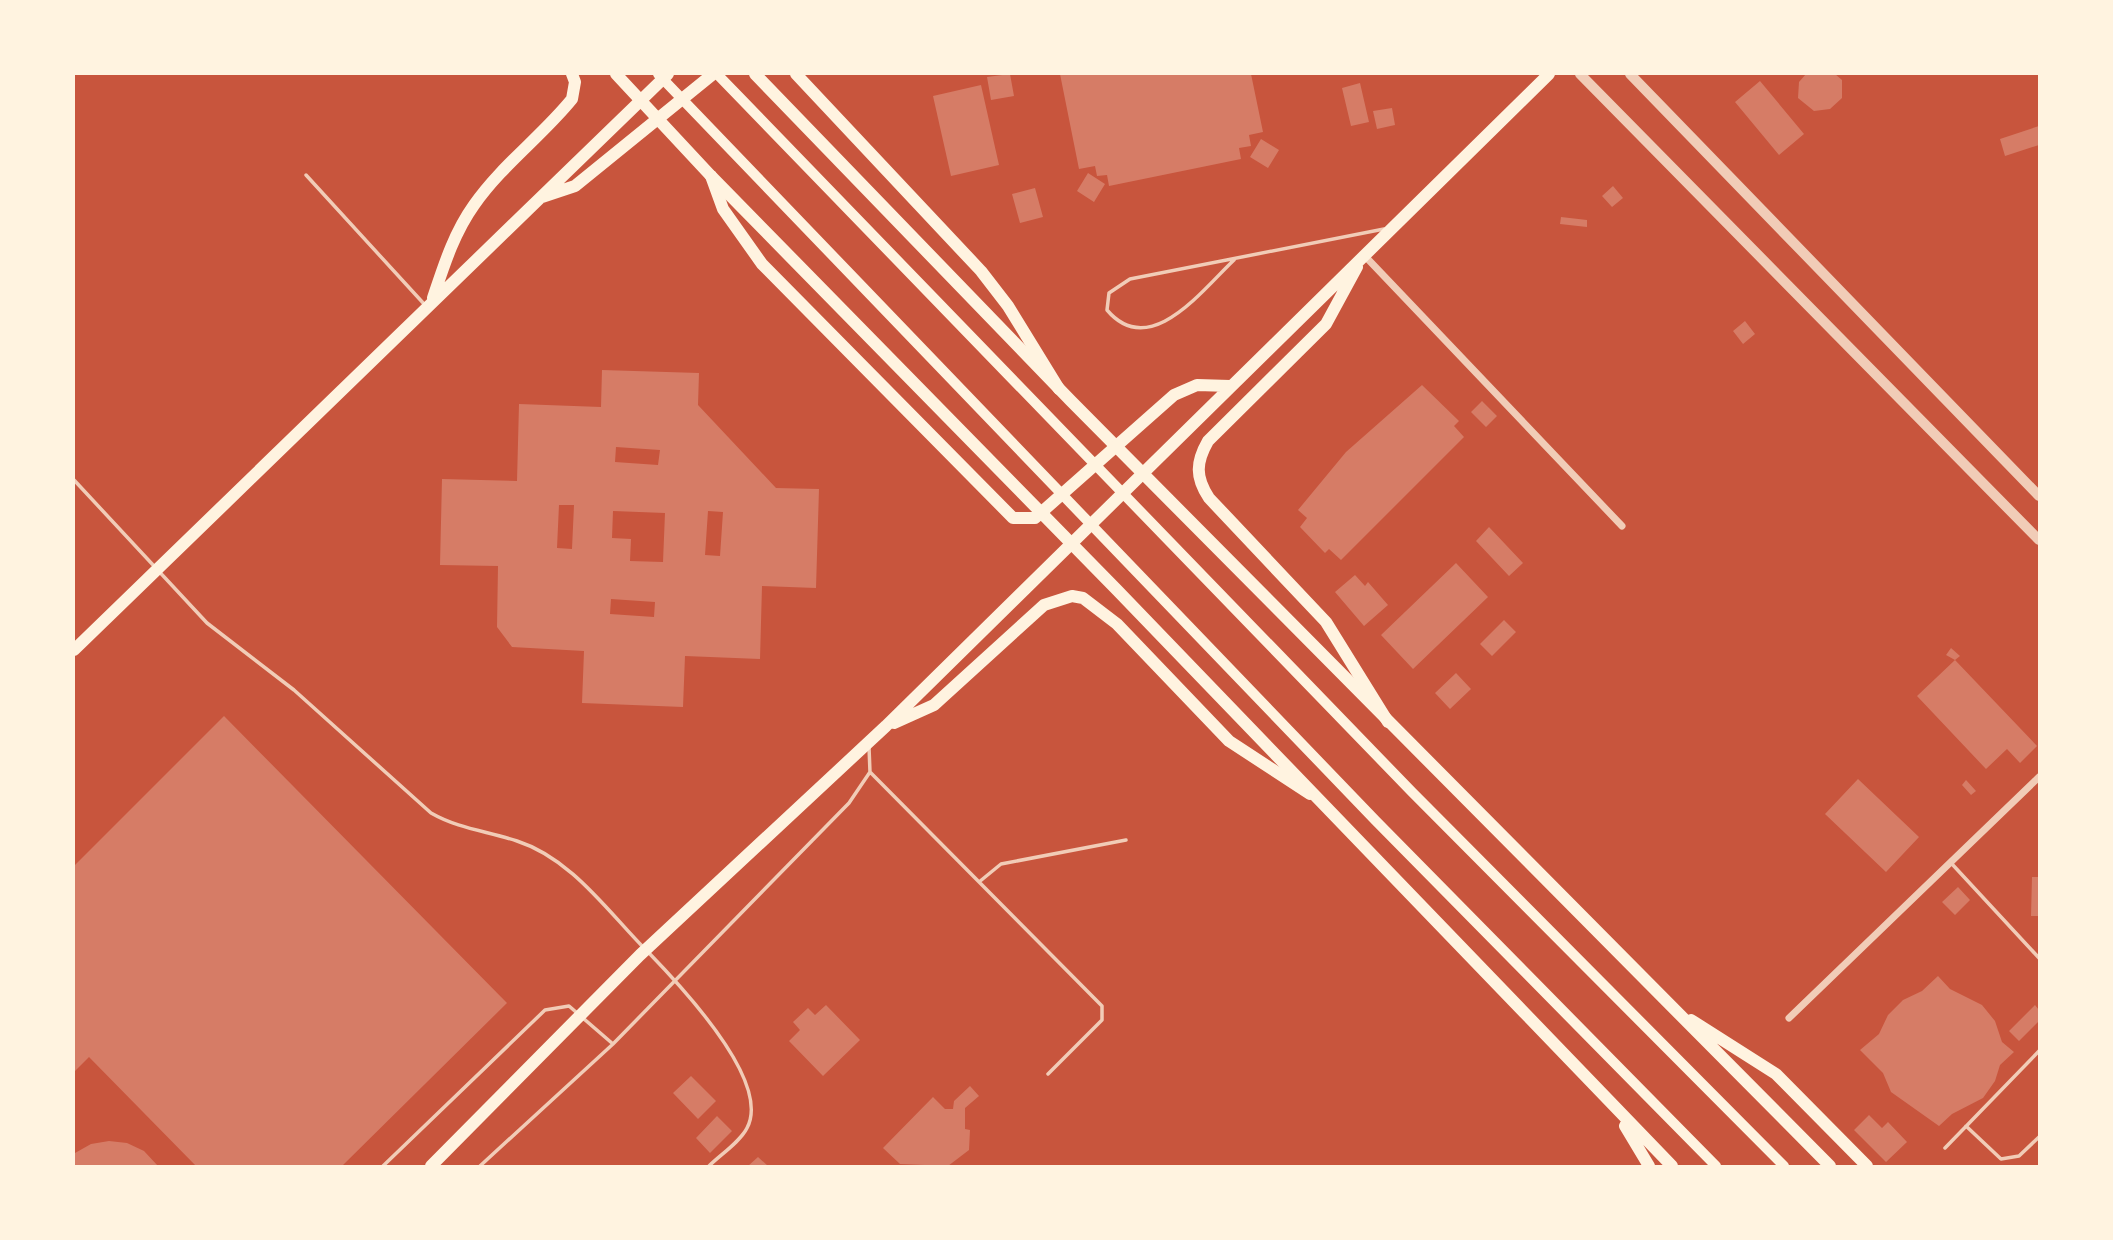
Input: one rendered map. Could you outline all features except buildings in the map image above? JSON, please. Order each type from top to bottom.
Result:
[{"type":"main road","points":[[429,305],[452,242],[473,205],[496,177],[572,99],[575,82],[572,74]]},
{"type":"main road","points":[[616,74],[1672,1167]]},
{"type":"main road","points":[[658,74],[1231,670],[1716,1167]]},
{"type":"main road","points":[[74,650],[668,74]]},
{"type":"main road","points":[[539,198],[575,186],[715,74],[1262,634],[1634,1020],[1733,1114],[1784,1167]]},
{"type":"main road","points":[[755,74],[1059,389],[1830,1167]]},
{"type":"main road","points":[[796,74],[981,271],[1008,306],[1059,389]]},
{"type":"main road","points":[[430,1167],[640,955],[886,726],[1549,74]]},
{"type":"main road","points":[[708,172],[723,209],[762,264],[1013,518],[1035,518],[1174,395],[1197,385],[1230,386]]},
{"type":"main road","points":[[1364,255],[1326,324],[1208,441],[1200,454],[1197,470],[1201,485],[1209,498],[1310,603],[1347,653],[1388,722]]},
{"type":"main road","points":[[886,726],[934,705],[976,669],[1035,611],[1059,599],[1072,596],[1094,604],[1117,624],[1206,719],[1261,765],[1310,794]]},
{"type":"main road","points":[[1672,1007],[1776,1074],[1867,1167]]},
{"type":"main road","points":[[1614,1108],[1649,1167]]},
{"type":"street","points":[[1580,74],[2039,540]]},
{"type":"street","points":[[1630,74],[2039,496]]},
{"type":"street","points":[[1364,255],[1622,526]]},
{"type":"street","points":[[1789,1018],[2039,776]]},
{"type":"lane","points":[[306,175],[429,305]]},
{"type":"lane","points":[[1234,260],[1179,312],[1156,326],[1135,329],[1115,320],[1107,310],[1109,293],[1130,279],[1393,228]]},
{"type":"lane","points":[[74,480],[207,623],[294,690],[431,813],[452,825],[517,841],[564,865],[676,981],[734,1055],[748,1091],[750,1109],[747,1128],[709,1167]]},
{"type":"lane","points":[[480,1167],[613,1044],[849,803],[870,772],[869,742]]},
{"type":"lane","points":[[870,772],[1102,1006],[1102,1020],[1048,1074]]},
{"type":"lane","points":[[979,882],[1001,864],[1126,840]]},
{"type":"lane","points":[[1950,862],[2039,958]]},
{"type":"lane","points":[[383,1167],[545,1010],[569,1006],[613,1044]]},
{"type":"lane","points":[[1945,1148],[2039,1051]]},
{"type":"lane","points":[[1966,1126],[2001,1158],[2019,1156],[2039,1137]]}]
